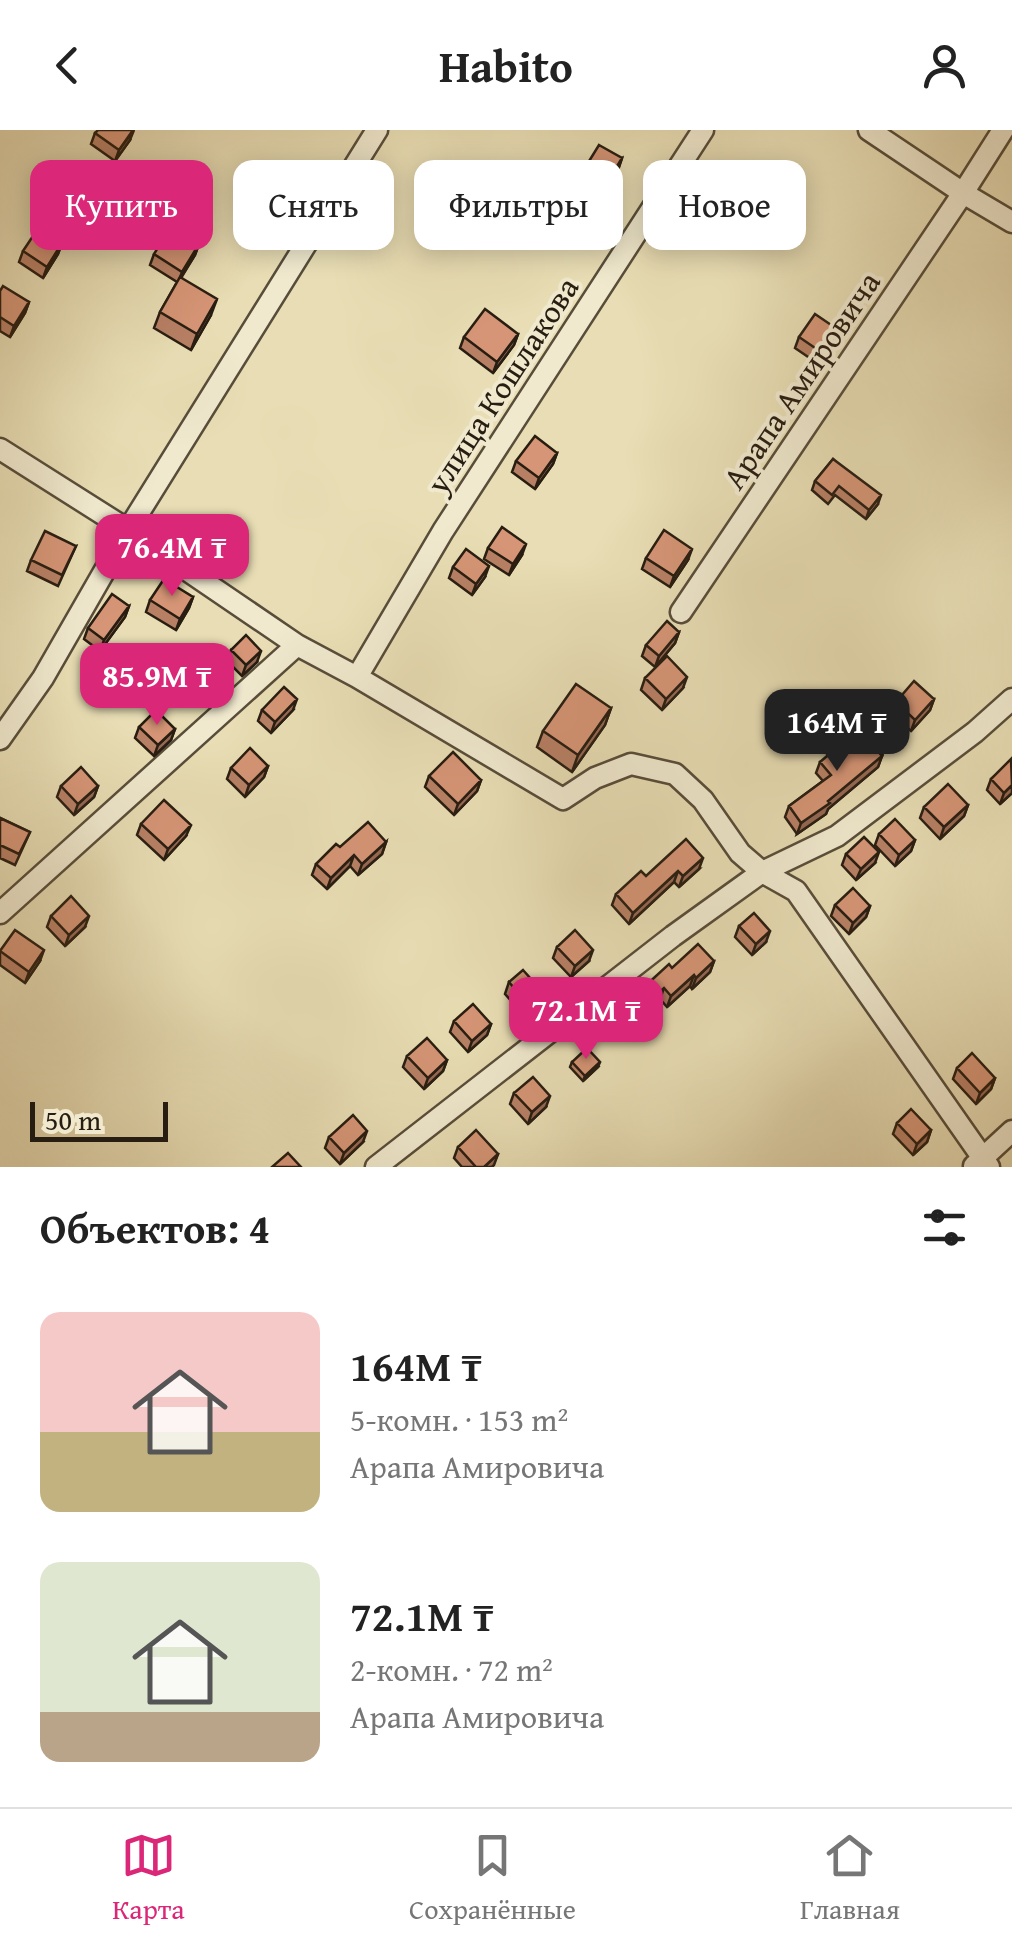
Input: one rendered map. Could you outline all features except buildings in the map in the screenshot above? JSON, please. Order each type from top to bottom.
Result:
[{"type":"street","points":[[0,739],[44,678],[128,530],[376,130]]},
{"type":"street","name":"улица Кошлакова","points":[[357,677],[443,530],[703,130]]},
{"type":"street","points":[[869,130],[1012,222]]},
{"type":"street","name":"Арапа Амировича","points":[[681,612],[1003,130]]},
{"type":"street","points":[[0,449],[128,530],[297,646],[357,677],[563,799],[594,778],[631,764],[675,774],[702,800],[740,854],[796,891],[981,1164],[1012,1132]]},
{"type":"street","points":[[0,913],[297,646]]},
{"type":"street","points":[[376,1167],[673,936],[762,872],[837,836],[1012,700]]}]
